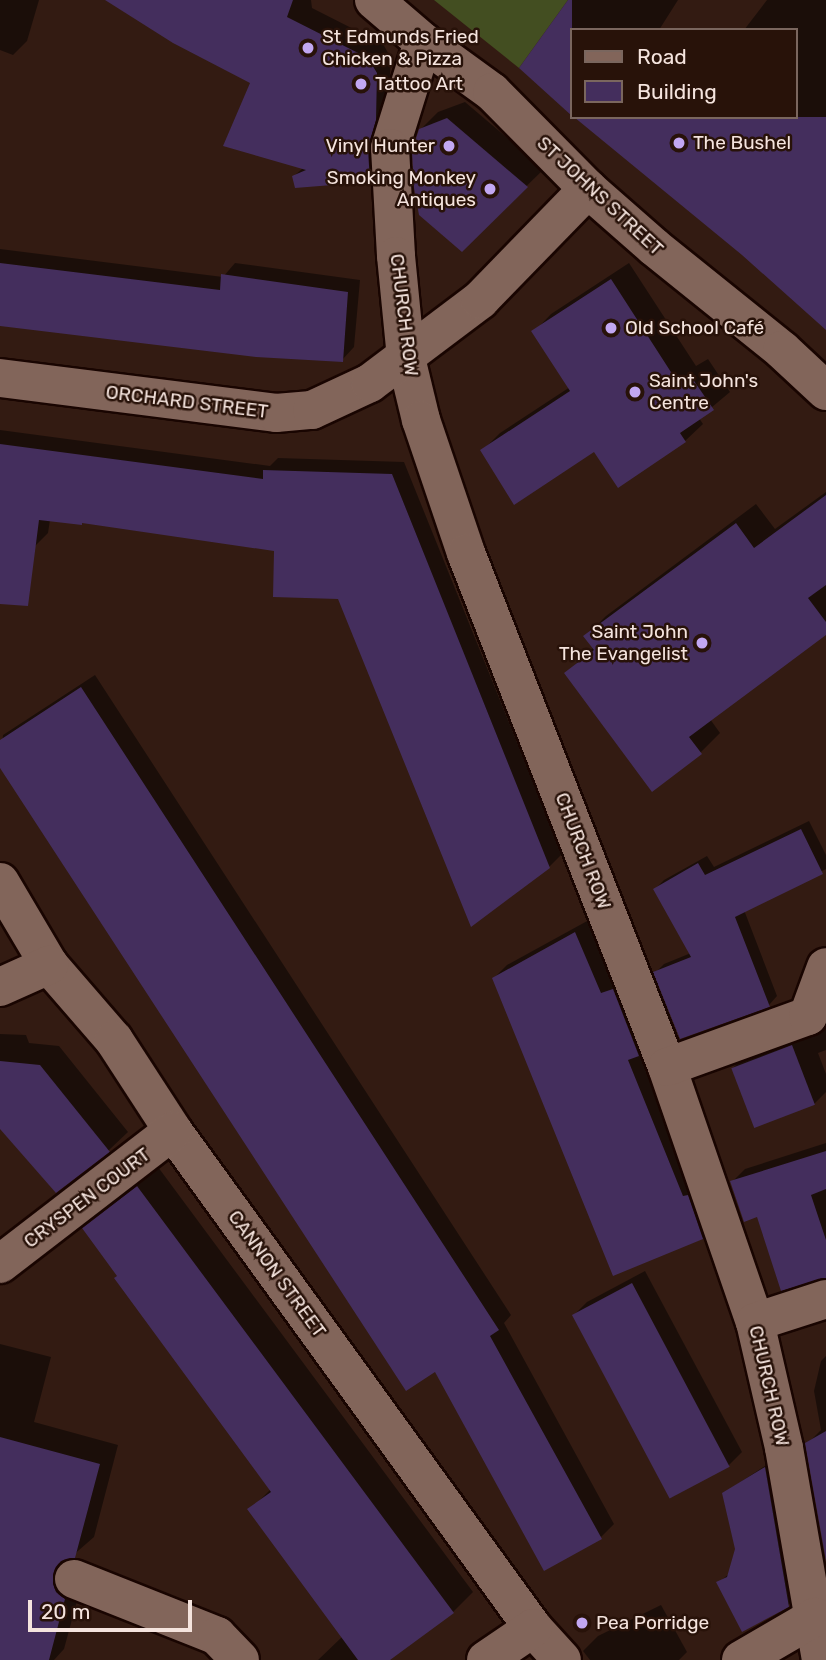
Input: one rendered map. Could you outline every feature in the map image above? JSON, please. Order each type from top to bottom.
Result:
[{"type":"street","name":"ST JOHNS STREET","points":[[374,0],[492,93],[588,190],[782,350],[826,391]]},
{"type":"street","name":"CHURCH ROW","points":[[424,42],[390,148],[396,256],[407,358],[421,420],[467,553],[667,1067],[755,1322],[784,1448],[821,1660]]},
{"type":"street","name":"ORCHARD STREET","points":[[0,378],[276,413],[312,410],[370,383],[407,358],[480,299],[588,190]]},
{"type":"street","name":"CANNON STREET","points":[[0,882],[49,965],[114,1040],[173,1131],[533,1628],[562,1660]]},
{"type":"street","points":[[0,986],[49,965]]},
{"type":"street","points":[[667,1067],[808,1016],[826,967]]},
{"type":"street","name":"CRYSPEN COURT","points":[[0,1264],[173,1131]]},
{"type":"street","points":[[755,1322],[826,1299]]},
{"type":"street","points":[[74,1578],[217,1636],[240,1660]]},
{"type":"street","points":[[741,1660],[815,1618]]},
{"type":"street","points":[[486,1660],[533,1628]]},
{"type":"green space","points":[[434,0],[568,0],[519,68]]},
{"type":"building","points":[[105,0],[293,0],[287,17],[368,58],[377,73],[376,120],[368,149],[370,182],[295,188],[292,176],[306,170],[223,146],[250,83],[173,43]]},
{"type":"building","points":[[568,0],[572,0],[570,114],[519,68]]},
{"type":"building","points":[[826,117],[826,330],[742,255],[576,119]]},
{"type":"building","points":[[447,118],[528,187],[462,252],[419,215],[414,188],[412,151],[419,129]]},
{"type":"building","points":[[0,263],[220,290],[221,274],[348,292],[343,362],[256,357],[0,326]]},
{"type":"building","name":"Saint John's Centre","points":[[611,279],[678,383],[690,375],[714,410],[680,433],[686,442],[618,488],[594,452],[514,505],[480,450],[570,391],[531,331]]},
{"type":"building","points":[[0,444],[263,479],[263,470],[392,474],[550,868],[471,927],[338,599],[273,597],[274,551],[82,523],[39,520],[28,606],[0,604]]},
{"type":"building","name":"Saint John The Evangelist","points":[[826,495],[826,585],[808,598],[826,622],[826,635],[689,737],[702,754],[652,792],[564,673],[594,650],[583,636],[736,523],[754,548]]},
{"type":"building","points":[[81,687],[499,1330],[490,1336],[602,1539],[544,1571],[435,1372],[406,1391],[0,768],[0,740]]},
{"type":"building","points":[[801,829],[823,874],[735,917],[770,1007],[680,1039],[653,972],[691,957],[653,889],[698,863],[705,875]]},
{"type":"building","points":[[575,932],[601,993],[613,989],[639,1056],[628,1060],[683,1196],[688,1195],[703,1239],[613,1276],[492,978]]},
{"type":"building","points":[[792,1045],[815,1105],[754,1128],[731,1068]]},
{"type":"building","points":[[0,1061],[40,1065],[110,1152],[56,1193],[0,1129]]},
{"type":"building","points":[[826,1151],[826,1189],[811,1195],[826,1240],[826,1278],[781,1291],[757,1217],[744,1222],[730,1181]]},
{"type":"building","points":[[137,1186],[454,1613],[390,1660],[358,1660],[247,1509],[271,1492],[114,1278],[117,1276],[82,1228]]},
{"type":"building","points":[[632,1283],[730,1467],[670,1499],[572,1315]]},
{"type":"building","points":[[826,1431],[826,1561],[805,1443]]},
{"type":"building","points":[[0,1437],[100,1464],[75,1558],[61,1561],[54,1572],[56,1592],[65,1599],[49,1660],[0,1660]]},
{"type":"building","points":[[765,1467],[789,1607],[742,1632],[716,1582],[727,1577],[735,1549],[722,1493]]},
{"type":"place","name":"St Edmunds Fried Chicken & Pizza","points":[[308,48]]},
{"type":"place","name":"Tattoo Art","points":[[361,84]]},
{"type":"place","name":"The Bushel","points":[[679,143]]},
{"type":"place","name":"Vinyl Hunter","points":[[449,146]]},
{"type":"place","name":"Smoking Monkey Antiques","points":[[490,189]]},
{"type":"place","name":"Old School Café","points":[[611,328]]},
{"type":"place","name":"Saint John's Centre","points":[[635,392]]},
{"type":"place","name":"Saint John The Evangelist","points":[[702,643]]},
{"type":"place","name":"Pea Porridge","points":[[582,1623]]}]
